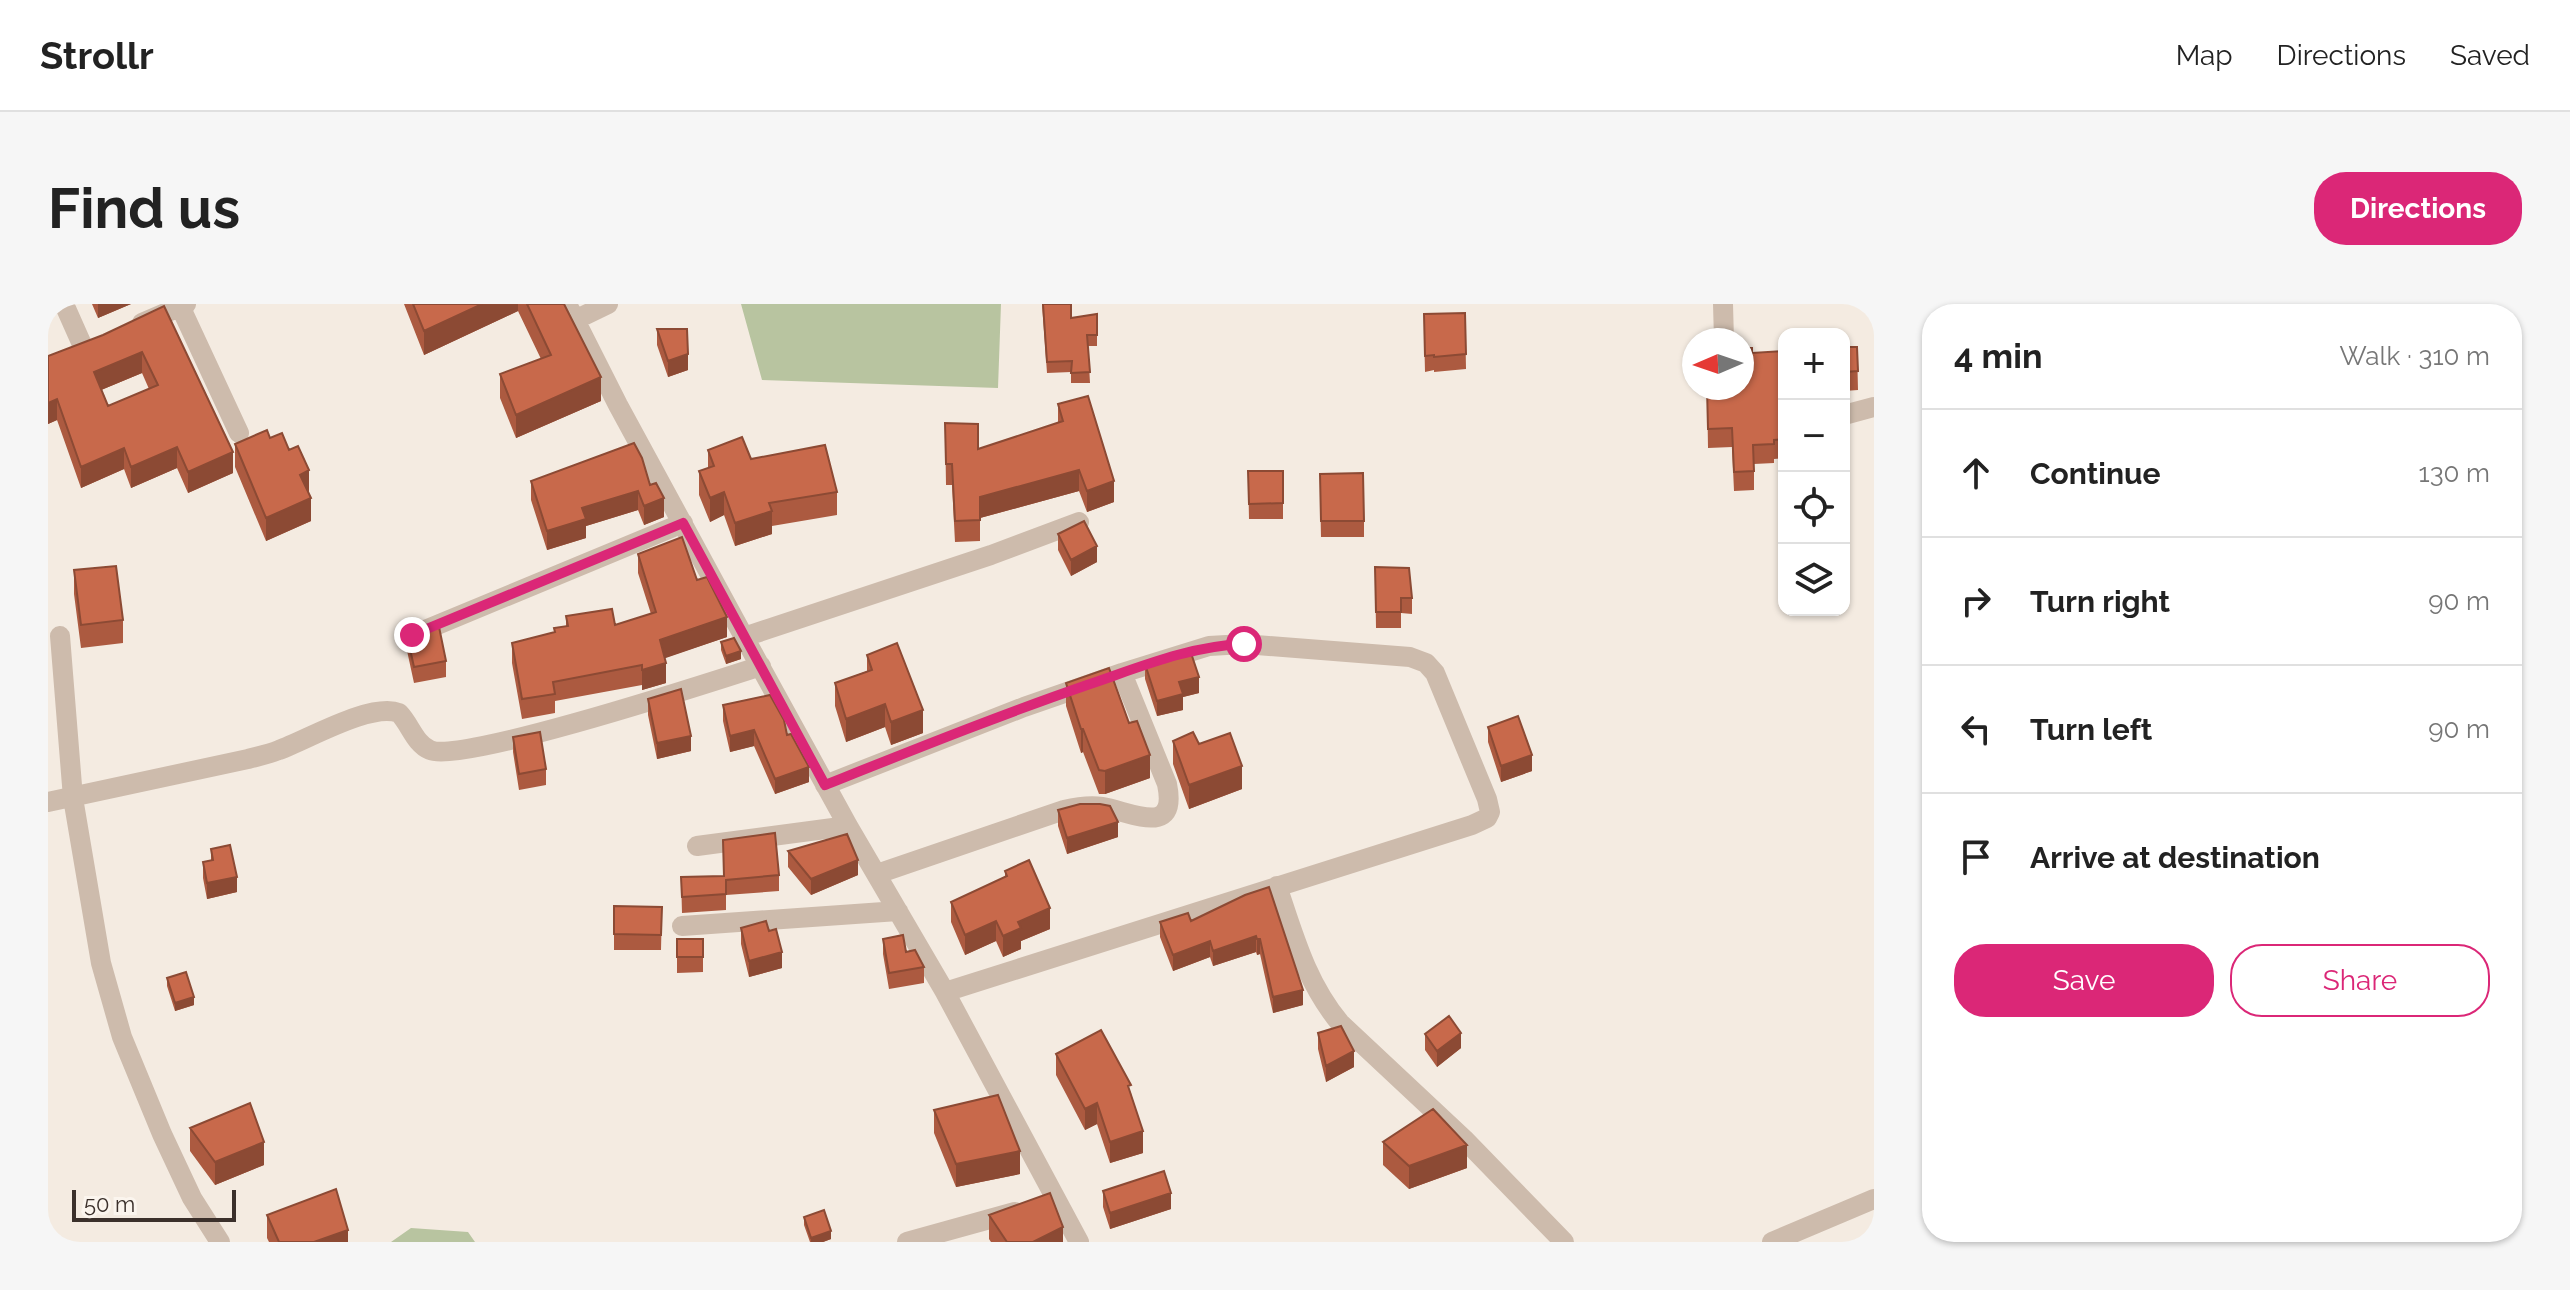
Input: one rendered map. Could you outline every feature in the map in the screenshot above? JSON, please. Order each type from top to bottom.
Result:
[{"type":"street","points":[[60,359],[91,346],[64,304]]},
{"type":"street","points":[[608,304],[571,312],[825,785],[945,992],[1041,1204],[1079,1242]]},
{"type":"street","points":[[1723,304],[1724,328]]},
{"type":"street","points":[[125,330],[183,305],[239,433]]},
{"type":"street","points":[[1850,413],[1874,407]]},
{"type":"street","points":[[744,637],[991,555],[1079,522]]},
{"type":"street","points":[[412,635],[683,523]]},
{"type":"street","points":[[60,636],[73,798],[101,963],[122,1037],[162,1134],[192,1198],[220,1242]]},
{"type":"street","points":[[825,785],[995,718],[1209,646],[1244,644],[1410,657],[1426,663],[1435,673],[1487,799],[1489,815],[1472,825],[945,992]]},
{"type":"street","points":[[48,802],[248,759],[376,713],[399,713],[421,744],[433,752],[472,749],[761,666]]},
{"type":"street","points":[[877,874],[1064,810],[1097,807],[1147,818],[1166,813],[1170,800],[1167,784],[1122,673]]},
{"type":"street","points":[[697,846],[848,826]]},
{"type":"street","points":[[1277,886],[1309,975],[1332,1014],[1464,1139],[1564,1242]]},
{"type":"street","points":[[682,926],[898,911]]},
{"type":"street","points":[[1772,1242],[1874,1199]]},
{"type":"street","points":[[907,1242],[1041,1204]]},
{"type":"green space","points":[[741,304],[1001,304],[998,388],[762,380]]},
{"type":"green space","points":[[411,1228],[468,1232],[475,1242],[391,1242]]},
{"type":"building","points":[[413,304],[482,304],[424,331]]},
{"type":"building","points":[[527,304],[564,304],[601,377],[516,415],[500,374],[551,355]]},
{"type":"building","points":[[1043,304],[1071,304],[1071,318],[1097,314],[1097,335],[1087,335],[1090,372],[1071,373],[1072,361],[1047,362]]},
{"type":"building","points":[[164,306],[233,452],[188,472],[177,447],[131,467],[124,448],[81,467],[57,399],[48,403],[48,356],[103,335]],"holes":[[[142,352],[158,385],[108,406],[94,372]]]},
{"type":"building","points":[[1465,313],[1466,354],[1425,356],[1424,314]]},
{"type":"building","points":[[657,329],[687,329],[688,354],[668,361]]},
{"type":"building","points":[[1850,347],[1857,347],[1858,371],[1850,372]]},
{"type":"building","points":[[1778,351],[1778,440],[1774,440],[1774,444],[1753,445],[1754,471],[1734,472],[1732,428],[1708,429],[1707,400],[1754,400],[1754,353]]},
{"type":"building","points":[[1088,396],[1114,481],[1087,491],[1079,470],[980,497],[980,520],[955,521],[952,464],[946,464],[945,423],[978,424],[978,449],[1063,421],[1058,404]]},
{"type":"building","points":[[267,430],[270,438],[282,433],[289,450],[298,446],[309,470],[300,475],[311,498],[266,518],[235,444]]},
{"type":"building","points":[[742,437],[751,459],[825,445],[837,492],[769,503],[772,511],[735,523],[724,492],[710,498],[699,471],[714,466],[708,450]]},
{"type":"building","points":[[634,443],[650,485],[656,483],[664,498],[644,506],[638,491],[582,508],[586,519],[547,531],[531,481]]},
{"type":"building","points":[[1248,471],[1283,471],[1283,503],[1249,504]]},
{"type":"building","points":[[1363,473],[1364,521],[1321,521],[1320,474]]},
{"type":"building","points":[[1084,521],[1097,546],[1071,560],[1058,534]]},
{"type":"building","points":[[682,537],[697,580],[707,577],[727,617],[660,640],[666,663],[642,670],[642,665],[553,682],[555,694],[522,699],[512,643],[568,626],[566,616],[612,609],[615,625],[656,612],[638,554]]},
{"type":"building","points":[[116,566],[123,620],[81,625],[74,570]]},
{"type":"building","points":[[1375,567],[1409,568],[1412,598],[1401,598],[1401,612],[1376,612]]},
{"type":"building","points":[[438,622],[446,661],[414,667],[406,631],[416,631]]},
{"type":"building","points":[[734,638],[741,651],[726,656],[721,642]]},
{"type":"building","points":[[897,643],[923,710],[891,722],[885,704],[846,719],[835,683],[872,670],[867,655]]},
{"type":"building","points":[[1190,650],[1199,677],[1179,682],[1183,694],[1157,701],[1145,664]]},
{"type":"building","points":[[1109,668],[1129,723],[1137,721],[1150,755],[1105,771],[1099,770],[1066,683]]},
{"type":"building","points":[[681,689],[691,736],[657,743],[648,699]]},
{"type":"building","points":[[770,695],[784,720],[787,735],[791,734],[809,767],[775,779],[754,730],[730,736],[723,705]]},
{"type":"building","points":[[1518,716],[1532,755],[1501,766],[1488,727]]},
{"type":"building","points":[[540,732],[546,769],[519,774],[513,737]]},
{"type":"building","points":[[1193,732],[1199,744],[1230,733],[1242,766],[1189,785],[1173,741]]},
{"type":"building","points":[[1080,804],[1110,806],[1118,822],[1067,838],[1058,810]]},
{"type":"building","points":[[775,833],[779,875],[726,880],[726,894],[682,897],[681,877],[724,876],[723,840]]},
{"type":"building","points":[[847,834],[858,860],[811,879],[788,851]]},
{"type":"building","points":[[230,845],[237,877],[207,883],[203,862],[213,860],[211,849]]},
{"type":"building","points":[[1029,860],[1050,908],[1018,922],[1021,928],[1003,936],[996,921],[965,935],[951,902],[1007,876],[1005,871]]},
{"type":"building","points":[[1269,887],[1303,990],[1273,997],[1260,939],[1256,936],[1213,951],[1210,941],[1173,955],[1160,922],[1188,913],[1191,921]]},
{"type":"building","points":[[614,906],[662,907],[661,935],[614,934]]},
{"type":"building","points":[[766,921],[769,931],[776,929],[782,952],[749,961],[741,928]]},
{"type":"building","points":[[903,935],[906,952],[915,950],[924,967],[889,973],[883,939]]},
{"type":"building","points":[[677,939],[703,939],[703,957],[677,957]]},
{"type":"building","points":[[186,972],[194,997],[175,1003],[167,978]]},
{"type":"building","points":[[1449,1016],[1461,1033],[1437,1051],[1425,1034]]},
{"type":"building","points":[[1341,1026],[1354,1051],[1326,1066],[1318,1033]]},
{"type":"building","points":[[1101,1030],[1131,1085],[1128,1086],[1143,1131],[1110,1142],[1097,1103],[1085,1109],[1056,1054]]},
{"type":"building","points":[[998,1095],[1020,1151],[956,1164],[934,1110]]},
{"type":"building","points":[[250,1103],[264,1142],[215,1162],[190,1128]]},
{"type":"building","points":[[1433,1109],[1467,1145],[1409,1166],[1383,1142]]},
{"type":"building","points":[[1164,1171],[1171,1193],[1110,1213],[1103,1191]]},
{"type":"building","points":[[336,1189],[348,1230],[314,1242],[279,1242],[267,1215]]},
{"type":"building","points":[[1050,1193],[1063,1227],[1033,1242],[1007,1242],[989,1215]]},
{"type":"building","points":[[824,1210],[831,1231],[811,1238],[804,1217]]},
{"type":"route","points":[[412,635],[683,523],[825,785],[1024,707],[1122,673],[1209,646],[1244,644]]}]
